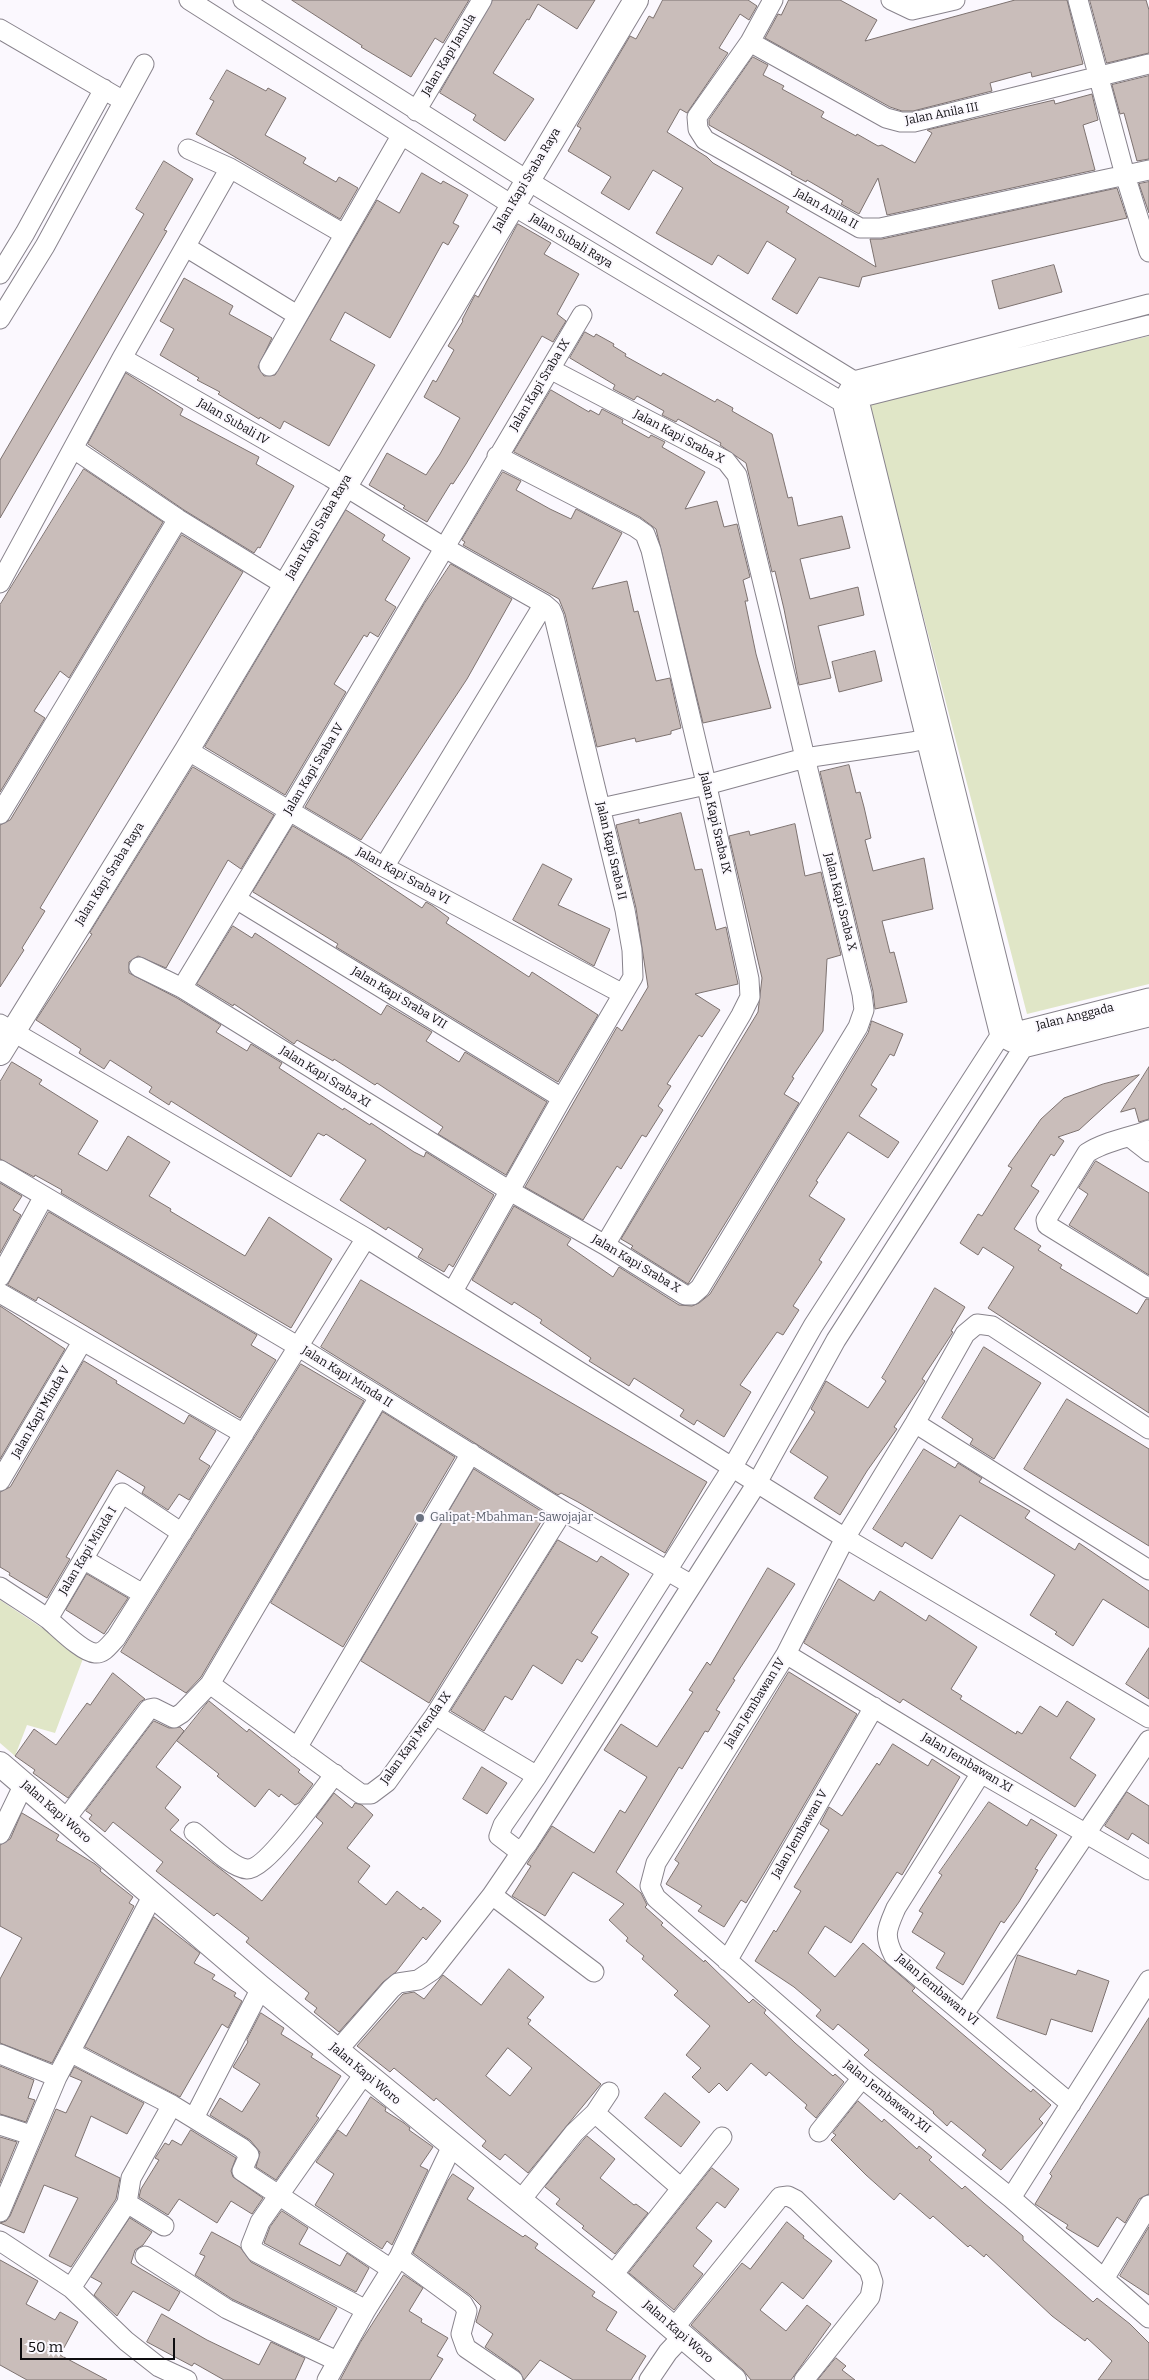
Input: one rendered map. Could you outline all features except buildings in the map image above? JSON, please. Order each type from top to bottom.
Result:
[{"type":"street","name":"Jalan Subali Raya","points":[[189,0],[512,206],[850,400]]},
{"type":"street","points":[[243,0],[416,111],[854,381],[1149,304]]},
{"type":"street","name":"Jalan Kapi Sraba Raya","points":[[0,1054],[6,1028],[187,750],[636,0]]},
{"type":"street","name":"Jalan Anila II","points":[[773,0],[750,42],[697,117],[698,129],[705,140],[860,228],[880,228],[1149,170]]},
{"type":"street","points":[[891,0],[912,10],[955,0]]},
{"type":"street","points":[[1078,0],[1125,175],[1149,252]]},
{"type":"street","name":"Jalan Kapi Janula","points":[[416,111],[480,1]]},
{"type":"street","points":[[0,29],[124,102]]},
{"type":"street","name":"Jalan Anila III","points":[[750,42],[886,118],[901,122],[914,122],[1100,78],[1149,64]]},
{"type":"street","points":[[0,319],[45,246],[144,64]]},
{"type":"street","points":[[0,274],[26,233],[104,89]]},
{"type":"street","points":[[269,366],[297,314],[401,136]]},
{"type":"street","points":[[188,149],[230,168],[344,234]]},
{"type":"street","points":[[0,583],[122,358],[230,168]]},
{"type":"street","points":[[26,233],[45,246]]},
{"type":"street","points":[[186,247],[297,314]]},
{"type":"street","name":"Jalan Kapi Sraba IX","points":[[445,548],[497,456],[582,314]]},
{"type":"street","points":[[850,400],[1149,325]]},
{"type":"street","name":"Jalan Subali IV","points":[[122,358],[344,486]]},
{"type":"street","name":"Jalan Kapi Sraba X","points":[[510,1191],[605,1245],[685,1295],[692,1295],[700,1288],[858,1027],[864,1010],[862,994],[736,475],[731,465],[550,370]]},
{"type":"street","points":[[337,2051],[398,1983],[418,1980],[433,1970],[492,1894],[524,1848],[758,1483],[836,1340],[1013,1039],[934,737],[850,400],[854,381]]},
{"type":"street","points":[[74,449],[178,518],[285,585]]},
{"type":"street","name":"Jalan Kapi Sraba IX","points":[[497,456],[635,527],[645,534],[651,550],[706,785],[749,979],[750,997],[741,1015],[605,1245]]},
{"type":"street","points":[[344,486],[445,548],[544,604],[384,866]]},
{"type":"street","points":[[1,810],[178,518]]},
{"type":"street","name":"Jalan Kapi Sraba IV","points":[[182,988],[445,548]]},
{"type":"street","name":"Jalan Kapi Sraba II","points":[[453,1291],[633,977],[632,950],[602,808],[554,617],[551,610],[544,604]]},
{"type":"street","points":[[602,808],[706,785],[805,758],[934,737]]},
{"type":"street","name":"Jalan Kapi Sraba VI","points":[[187,750],[384,866],[623,994]]},
{"type":"street","name":"Jalan Kapi Sraba VII","points":[[236,899],[562,1098]]},
{"type":"street","name":"Jalan Kapi Sraba XI","points":[[139,967],[182,988],[510,1191]]},
{"type":"street","name":"Jalan Anggada","points":[[1013,1039],[1149,998]]},
{"type":"street","name":"Jalan Anggada","points":[[1013,1039],[1149,1016]]},
{"type":"street","points":[[6,1028],[366,1238],[845,1538],[1149,1718]]},
{"type":"street","points":[[524,1848],[516,1850],[500,1836],[500,1832],[732,1468],[813,1326],[1013,1039]]},
{"type":"street","points":[[1149,1130],[1131,1138],[1094,1148],[1087,1153],[1046,1220],[1047,1225],[1149,1288]]},
{"type":"street","points":[[1131,1138],[1149,1152]]},
{"type":"street","name":"Jalan Kapi Minda II","points":[[0,1170],[299,1347],[563,1511],[692,1585]]},
{"type":"street","points":[[0,1277],[44,1196]]},
{"type":"street","points":[[0,1587],[48,1619],[85,1650],[100,1653],[116,1638],[366,1238]]},
{"type":"street","points":[[0,1293],[244,1434]]},
{"type":"street","name":"Jalan Jembawan IV","points":[[656,1863],[786,1654],[845,1538],[915,1423],[964,1334],[978,1324],[992,1326],[1149,1429]]},
{"type":"street","points":[[813,1326],[836,1340]]},
{"type":"street","name":"Jalan Kapi Minda V","points":[[0,1481],[82,1342]]},
{"type":"street","points":[[65,1820],[149,1709],[154,1708],[174,1718],[182,1713],[210,1684],[379,1397]]},
{"type":"street","points":[[915,1423],[1149,1570]]},
{"type":"street","points":[[297,1748],[470,1453]]},
{"type":"street","name":"Jalan Kapi Minda I","points":[[48,1619],[122,1493],[182,1533]]},
{"type":"street","name":"Jalan Kapi Menda IX","points":[[210,1684],[361,1794],[371,1794],[387,1782],[435,1715],[563,1511]]},
{"type":"street","points":[[83,1559],[143,1594]]},
{"type":"street","name":"Jalan Jembawan XI","points":[[786,1654],[981,1773],[1149,1870]]},
{"type":"street","name":"Jalan Jembawan V","points":[[727,1961],[874,1707]]},
{"type":"street","points":[[435,1715],[537,1776]]},
{"type":"street","points":[[964,2014],[1149,1740]]},
{"type":"street","name":"Jalan Kapi Woro","points":[[0,1764],[261,1988],[612,2276],[734,2380]]},
{"type":"street","name":"Jalan Jembawan VI","points":[[981,1773],[896,1908],[886,1931],[888,1945],[894,1956],[1071,2104]]},
{"type":"street","points":[[194,1832],[231,1862],[245,1869],[254,1868],[270,1856],[335,1774]]},
{"type":"street","points":[[0,1834],[24,1784]]},
{"type":"street","name":"Jalan Jembawan XII","points":[[656,1863],[650,1886],[656,1898],[862,2078],[1011,2198],[1149,2318]]},
{"type":"street","points":[[492,1894],[594,1972]]},
{"type":"street","points":[[0,2212],[56,2077],[153,1895]]},
{"type":"street","points":[[1011,2198],[1149,1980]]},
{"type":"street","points":[[194,2118],[261,1988]]},
{"type":"street","points":[[70,2052],[172,2105],[248,2152],[248,2159],[242,2171],[278,2195],[463,2304],[467,2311],[461,2334],[466,2348],[513,2380]]},
{"type":"street","points":[[0,2054],[56,2077]]},
{"type":"street","points":[[364,2074],[278,2195],[256,2230],[251,2246],[253,2250],[366,2310]]},
{"type":"street","points":[[819,2132],[862,2078]]},
{"type":"street","points":[[520,2201],[574,2133],[595,2114],[609,2092]]},
{"type":"street","points":[[71,2288],[127,2203],[131,2178],[172,2105]]},
{"type":"street","points":[[595,2114],[681,2188]]},
{"type":"street","points":[[0,2125],[31,2135]]},
{"type":"street","points":[[612,2276],[722,2137]]},
{"type":"street","points":[[327,2380],[395,2263],[452,2146]]},
{"type":"street","points":[[649,2380],[668,2352],[678,2332],[780,2197],[788,2196],[796,2200],[869,2270],[873,2282],[870,2297],[804,2380]]},
{"type":"street","points":[[127,2203],[164,2226]]},
{"type":"street","points":[[1104,2279],[1149,2205]]},
{"type":"street","points":[[1,2243],[71,2288],[126,2341],[159,2367],[186,2380]]},
{"type":"street","points":[[145,2256],[227,2309],[337,2361]]},
{"type":"green space","points":[[1149,336],[1149,984],[1027,1014],[868,403]]},
{"type":"green space","points":[[0,1600],[84,1656],[55,1733],[27,1725],[15,1756],[0,1743]]},
{"type":"place","name":"Galipat-Mbahman-Sawojajar","points":[[420,1518]]}]
